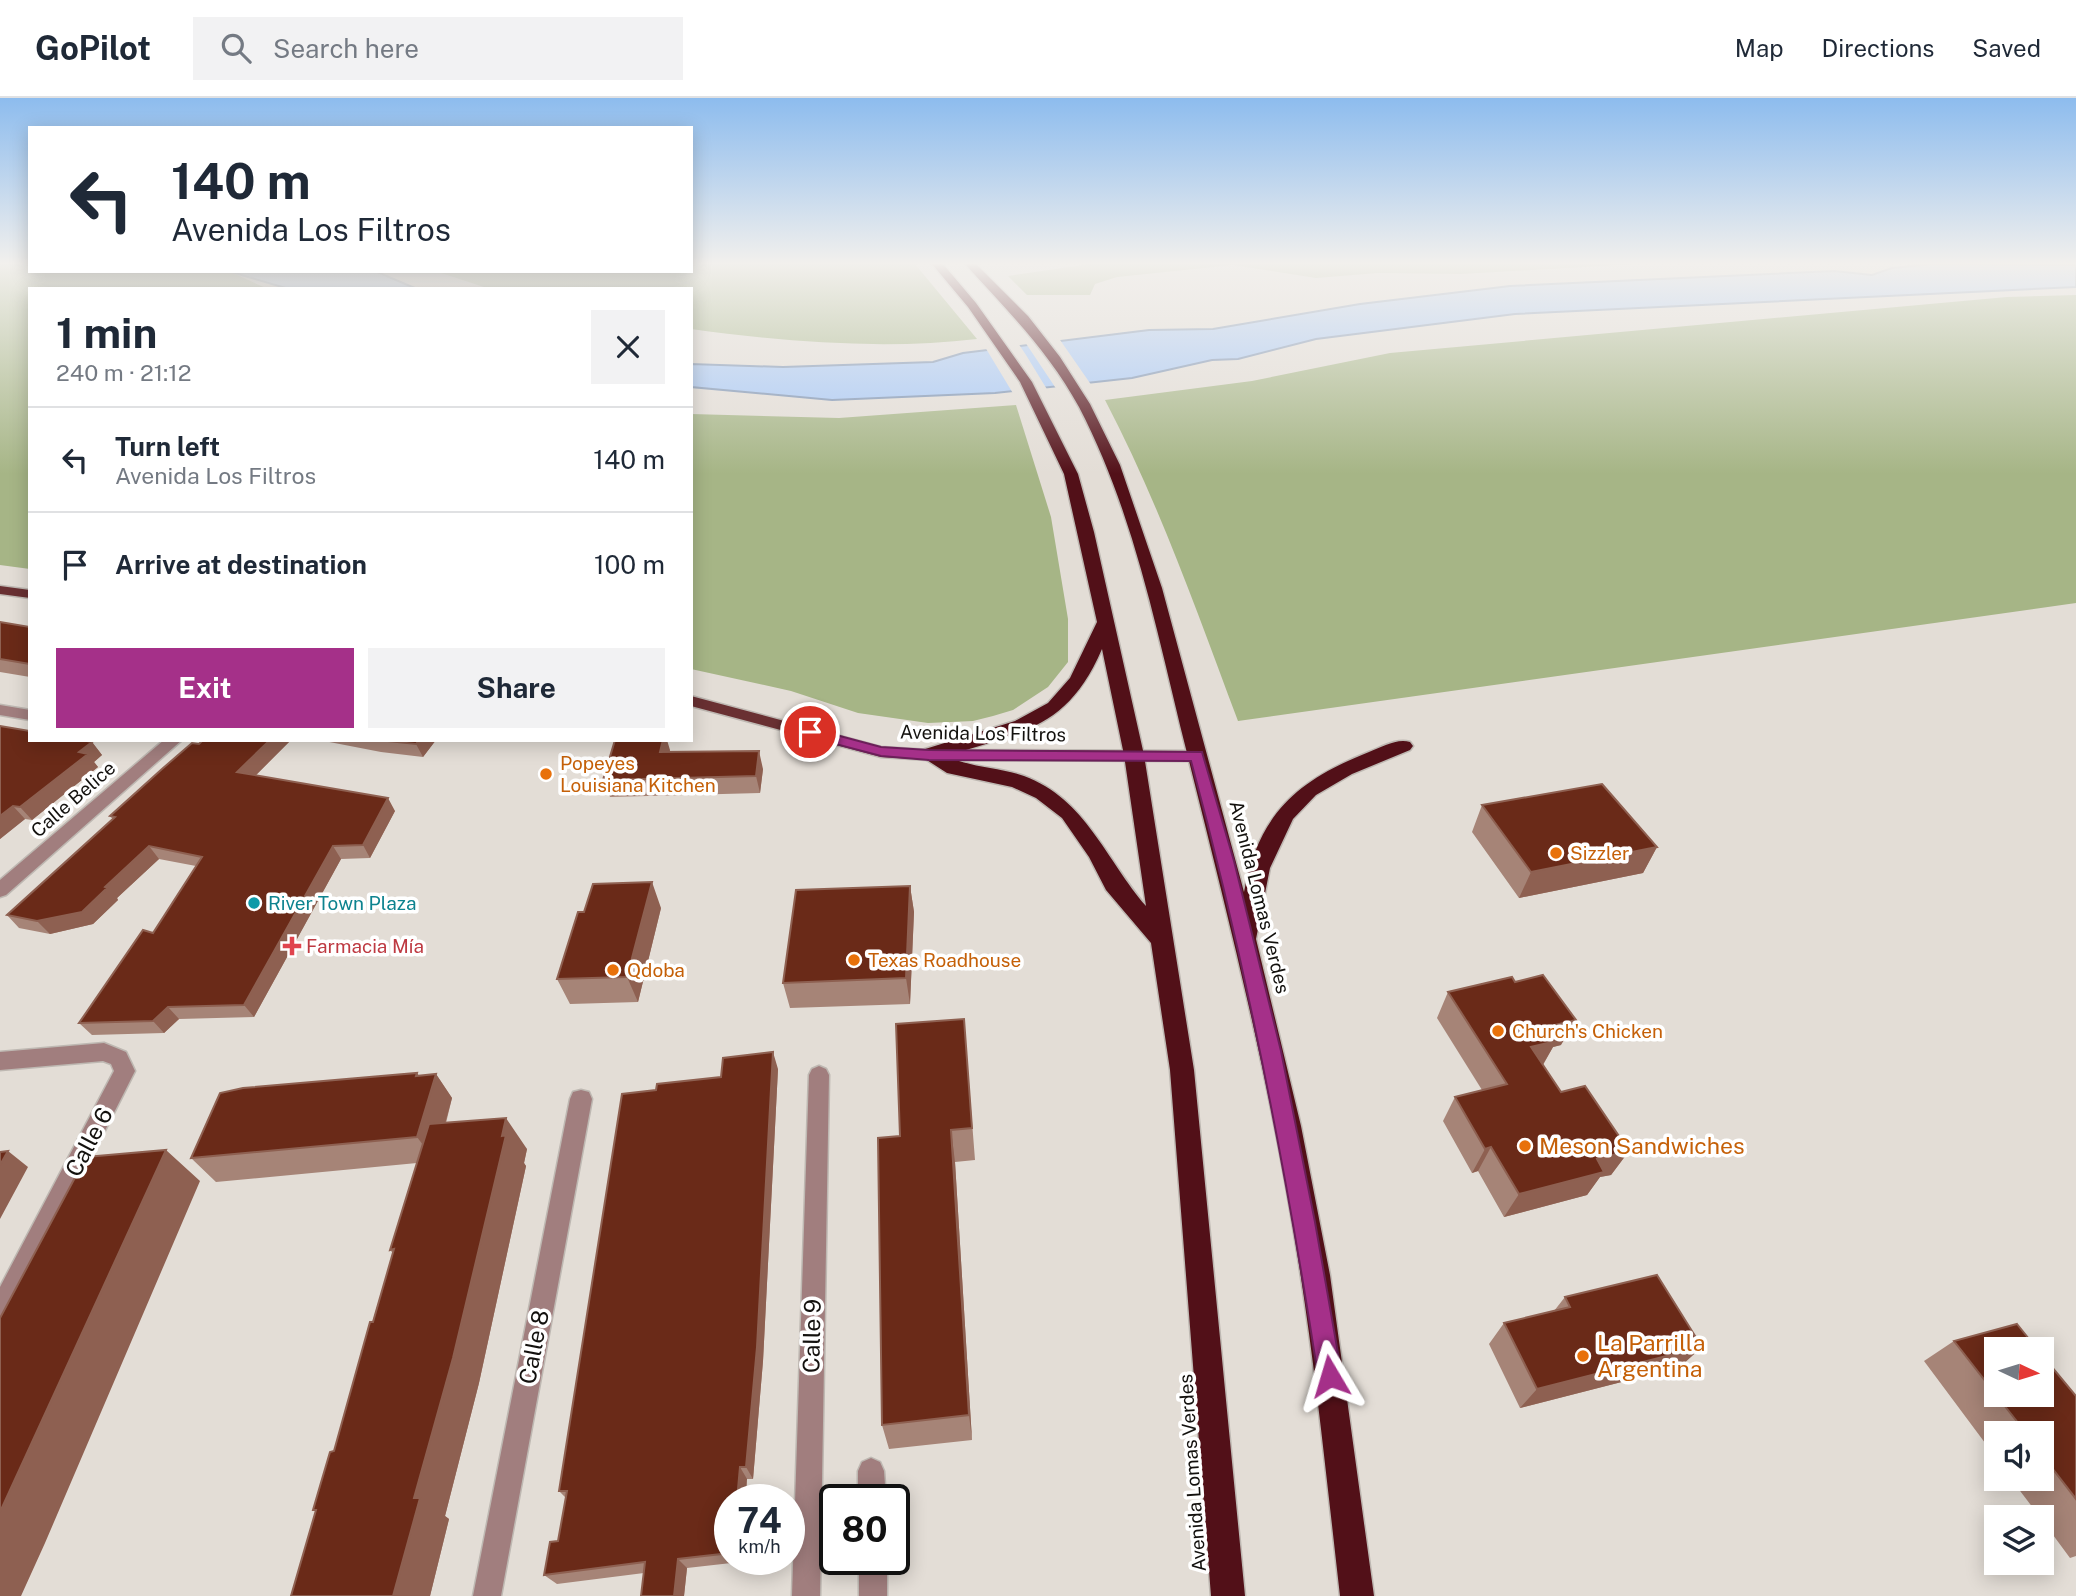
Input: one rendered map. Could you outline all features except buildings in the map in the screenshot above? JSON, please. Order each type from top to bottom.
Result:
[{"type":"highway","name":"Avenida Lomas Verdes","points":[[992,334],[1011,359],[1053,431],[1071,474],[1134,755],[1183,1084],[1213,1398],[1228,1596]]},
{"type":"highway","name":"Avenida Lomas Verdes","points":[[1034,334],[1060,369],[1094,424],[1136,528],[1197,756],[1271,1051],[1322,1323],[1357,1596]]},
{"type":"highway","points":[[929,755],[1019,724],[1056,706],[1068,694],[1090,660],[1105,623]]},
{"type":"highway","points":[[1245,944],[1259,868],[1285,815],[1309,790],[1333,776],[1403,746]]},
{"type":"highway","points":[[929,755],[954,768],[1017,782],[1043,793],[1069,813],[1098,853],[1114,884],[1161,940]]},
{"type":"main road","points":[[0,590],[28,594]]},
{"type":"main road","name":"Avenida Los Filtros","points":[[693,702],[881,751],[929,755],[1197,756]]},
{"type":"street","points":[[0,710],[28,715]]},
{"type":"street","name":"Calle Belice","points":[[0,890],[172,742]]},
{"type":"street","name":"Calle 6","points":[[0,1060],[104,1052],[120,1058],[125,1071],[0,1312]]},
{"type":"street","name":"Calle 9","points":[[806,1596],[819,1075]]},
{"type":"street","name":"Calle 8","points":[[486,1596],[581,1099]]},
{"type":"street","points":[[871,1471],[871,1484]]},
{"type":"street","points":[[873,1575],[873,1596]]},
{"type":"green space","points":[[0,334],[28,334],[28,569],[0,565]]},
{"type":"green space","points":[[726,334],[973,334],[977,339],[870,344]]},
{"type":"green space","points":[[1600,334],[2076,334],[2076,603],[1238,721],[1160,518],[1105,400],[1252,381],[1390,353]]},
{"type":"green space","points":[[1016,405],[1051,517],[1068,619],[1068,662],[1048,687],[1013,710],[993,716],[973,721],[928,723],[858,713],[791,691],[693,669],[693,414],[839,418]]},
{"type":"water","points":[[1117,334],[1357,334],[1316,339],[1238,359],[1212,360],[1132,378],[995,393],[832,400],[693,387],[693,364],[783,367],[933,362],[963,353]]},
{"type":"pier","points":[[1058,337],[1092,386],[1057,390],[1025,342]]},
{"type":"pier","points":[[1018,343],[1048,391],[1014,395],[985,347]]},
{"type":"place","name":"Popeyes Louisiana Kitchen","points":[[546,774]]},
{"type":"place","name":"Sizzler","points":[[1556,853]]},
{"type":"place","name":"River Town Plaza","points":[[254,903]]},
{"type":"place","name":"Farmacia Mía","points":[[292,946]]},
{"type":"place","name":"Texas Roadhouse","points":[[854,960]]},
{"type":"place","name":"Qdoba","points":[[613,970]]},
{"type":"place","name":"Church's Chicken","points":[[1498,1031]]},
{"type":"place","name":"Meson Sandwiches","points":[[1525,1146]]},
{"type":"place","name":"La Parrilla Argentina","points":[[1583,1356]]},
{"type":"route","points":[[810,732],[881,751],[929,755],[1197,756],[1226,861],[1271,1051],[1305,1222],[1330,1376]]}]
